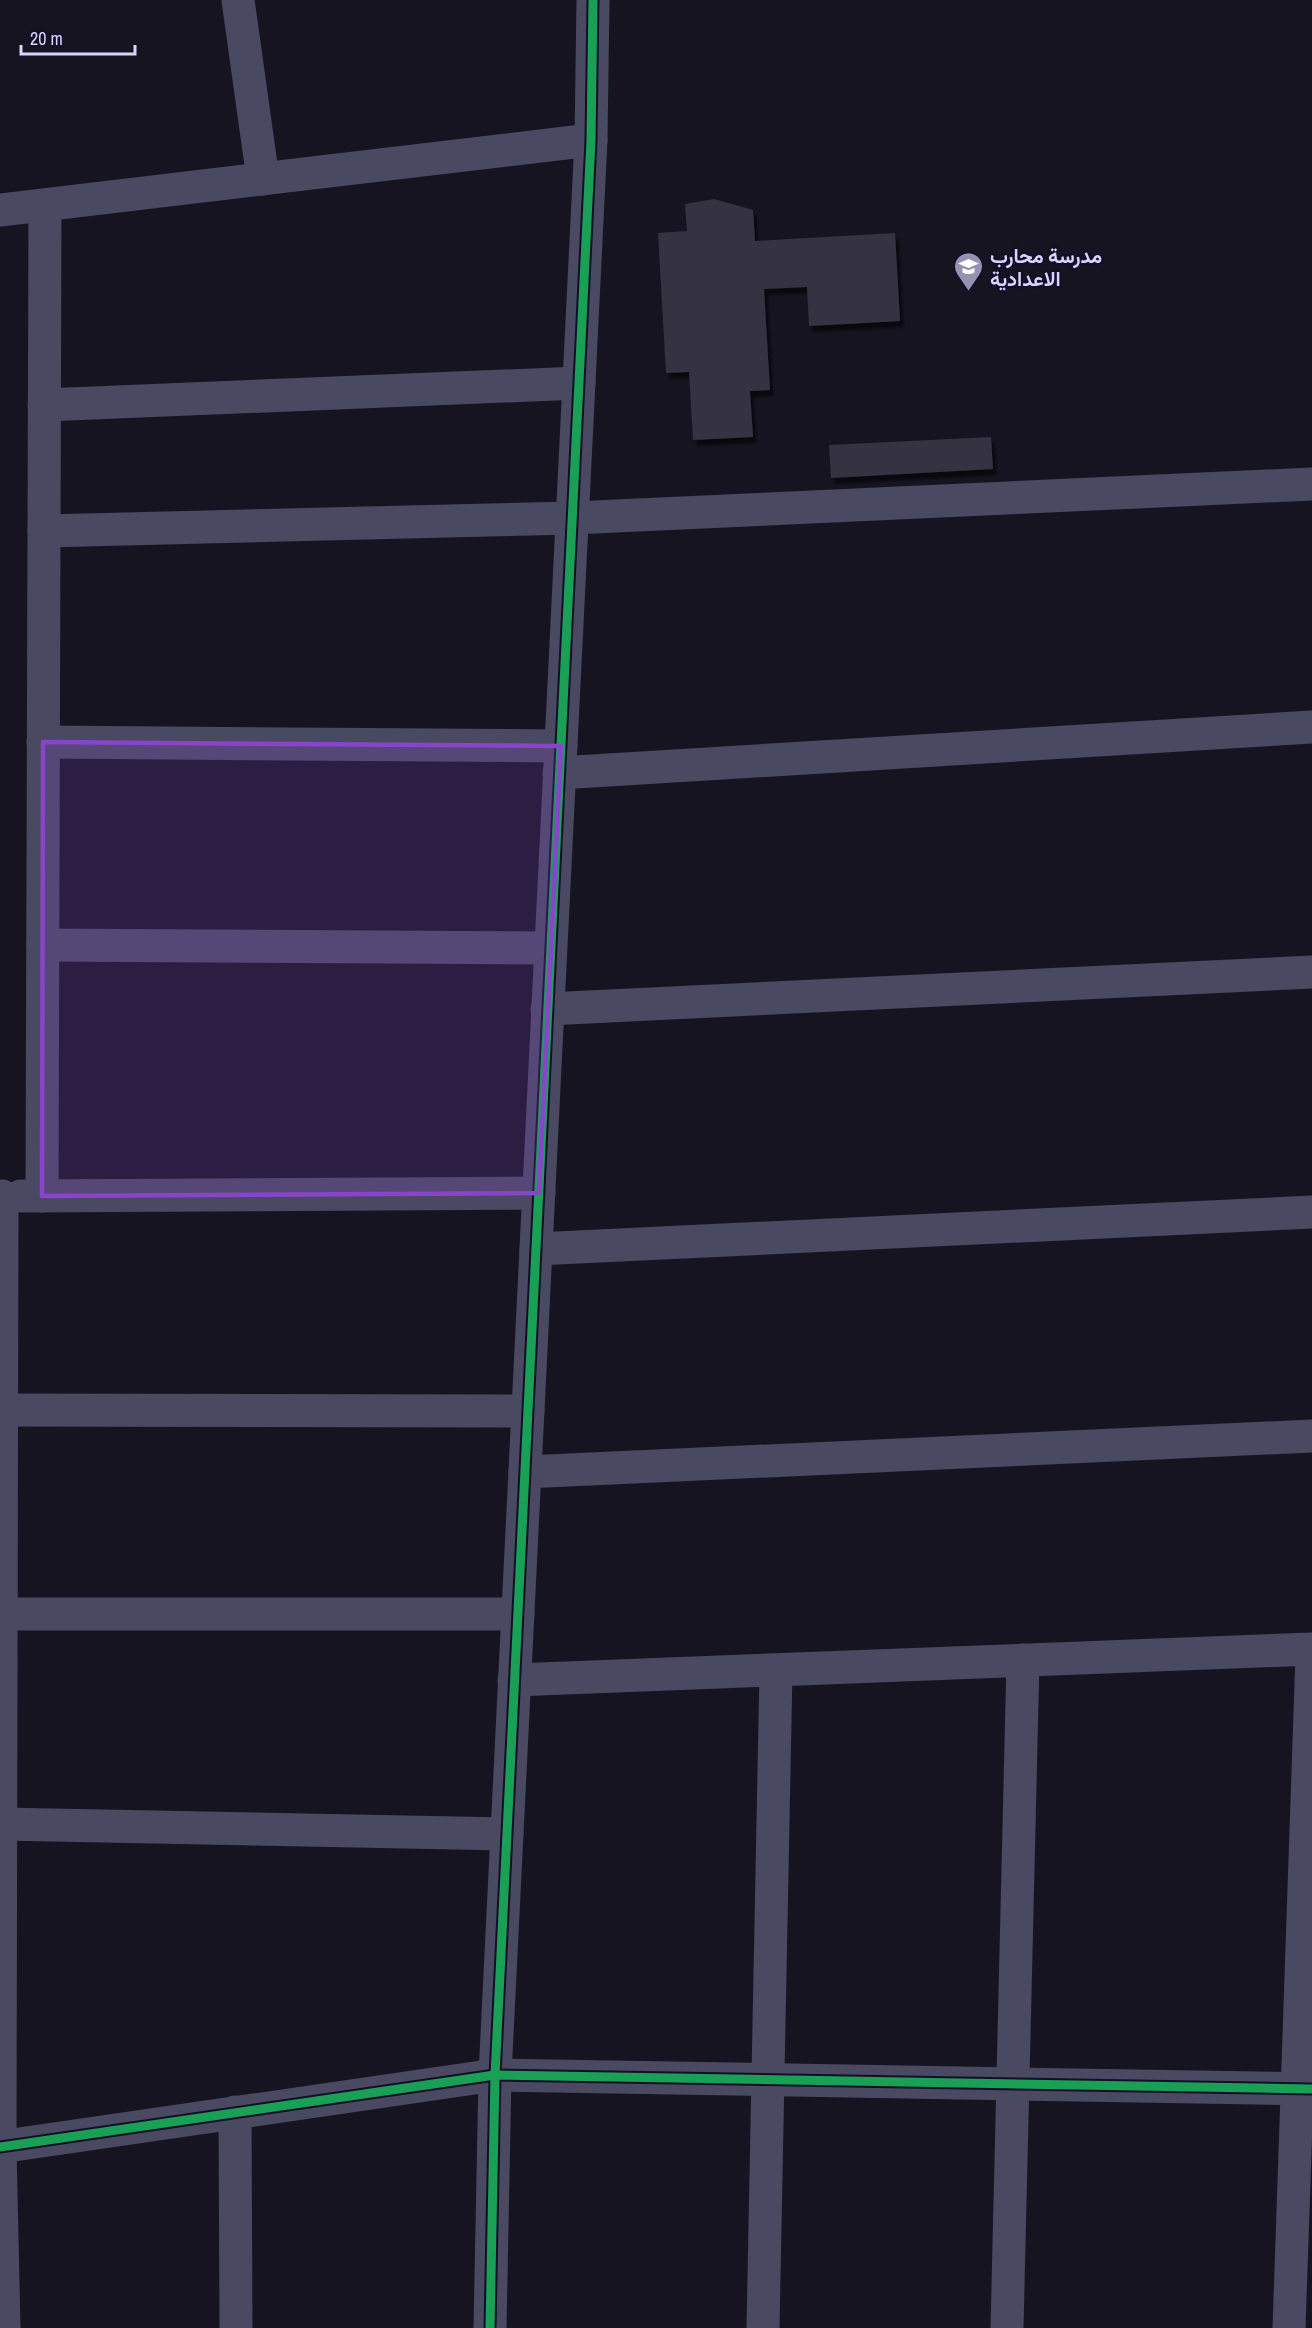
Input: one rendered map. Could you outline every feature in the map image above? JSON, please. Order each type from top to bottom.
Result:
[{"type":"street","points":[[238,0],[263,179]]},
{"type":"street","points":[[490,2328],[495,2075],[591,140],[593,0]]},
{"type":"street","points":[[0,210],[591,140]]},
{"type":"street","points":[[42,1196],[45,205]]},
{"type":"street","points":[[44,405],[579,383]]},
{"type":"street","points":[[44,531],[572,518],[1312,484]]},
{"type":"street","points":[[43,742],[560,760],[1312,727]]},
{"type":"street","points":[[43,945],[550,948]]},
{"type":"street","points":[[548,1009],[1312,972]]},
{"type":"street","points":[[4,2328],[0,2147],[1,1196],[538,1193]]},
{"type":"street","points":[[536,1249],[1312,1212]]},
{"type":"street","points":[[1,1410],[528,1411]]},
{"type":"street","points":[[525,1472],[1312,1436]]},
{"type":"street","points":[[1,1614],[518,1614]]},
{"type":"street","points":[[514,1680],[1312,1649]]},
{"type":"street","points":[[1289,2328],[1304,2089],[1312,1655]]},
{"type":"street","points":[[1007,2328],[1011,2084],[1023,1660]]},
{"type":"street","points":[[763,2328],[776,1670]]},
{"type":"street","points":[[1,1824],[507,1834]]},
{"type":"street","points":[[0,2147],[495,2075],[1304,2089]]},
{"type":"street","points":[[235,2112],[236,2328]]},
{"type":"highlighted area","points":[[43,742],[561,746],[539,1193],[42,1196]]},
{"type":"building","points":[[714,199],[753,210],[755,241],[895,233],[900,321],[809,326],[807,287],[764,289],[770,390],[750,391],[753,437],[693,440],[689,372],[666,373],[658,233],[687,231],[685,204]]},
{"type":"building","points":[[991,437],[993,469],[831,478],[829,445]]},
{"type":"cycle path","points":[[490,2328],[495,2075],[591,140],[593,0]]},
{"type":"cycle path","points":[[0,2147],[495,2075],[1312,2089]]},
{"type":"place","name":"مدرسة محارب الاعدادية","points":[[969,292]]}]
